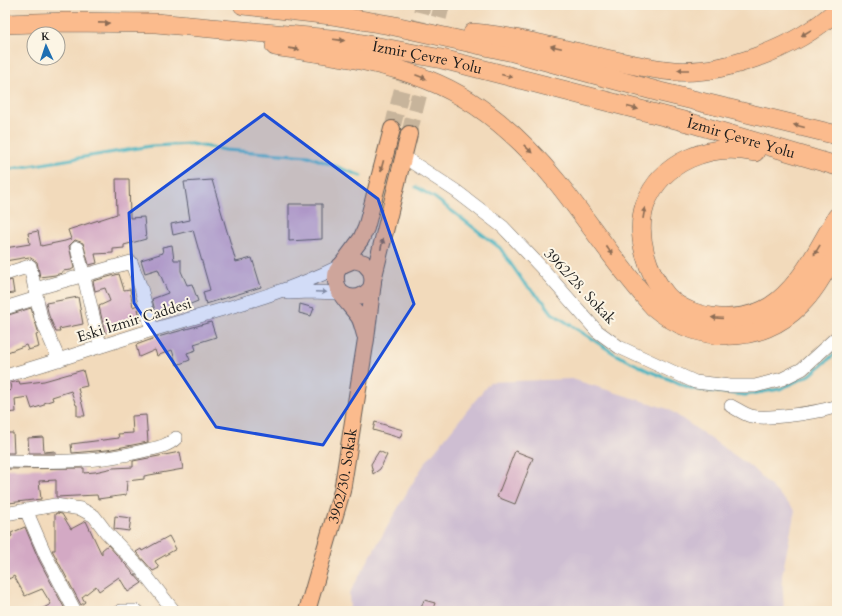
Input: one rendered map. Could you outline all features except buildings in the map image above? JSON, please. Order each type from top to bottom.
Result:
[{"type":"highway","name":"İzmir Çevre Yolu","points":[[243,5],[331,15],[390,25],[513,52],[660,92],[837,135]]},
{"type":"highway","points":[[390,25],[502,36],[665,70],[701,70],[738,62],[770,52],[802,35],[837,10]]},
{"type":"highway","name":"İzmir Çevre Yolu","points":[[5,24],[65,22],[156,23],[342,40],[442,59],[691,123],[837,166]]},
{"type":"highway","points":[[230,30],[258,44],[343,56],[393,68],[430,80],[474,104],[499,123],[539,160],[654,307],[673,320],[700,333],[712,335],[741,335],[757,332],[778,322],[800,305],[808,296],[837,251]]},
{"type":"highway","points":[[837,170],[740,149],[718,150],[694,156],[666,173],[652,191],[645,205],[643,214],[643,244],[650,269],[668,296],[687,310],[698,314],[710,317],[738,318],[752,316],[766,310],[788,292],[807,267],[837,217]]},
{"type":"main road","points":[[366,339],[360,319],[335,282],[337,271],[361,239],[366,228],[392,129]]},
{"type":"main road","name":"3962/30. Sokak","points":[[307,611],[342,491],[366,339],[373,282],[409,134]]},
{"type":"main road","points":[[340,266],[354,260],[364,263],[371,271],[373,282],[367,293],[358,298],[349,298],[341,293]]},
{"type":"street","name":"3962/28. Sokak","points":[[404,157],[456,191],[504,227],[597,331],[619,347],[695,382],[730,386],[755,386],[782,379],[802,369],[837,337]]},
{"type":"street","points":[[77,248],[100,345]]},
{"type":"street","points":[[5,308],[84,275],[131,262],[141,288],[152,330]]},
{"type":"street","points":[[5,274],[30,266],[41,318],[59,360]]},
{"type":"street","name":"Eski İzmir Caddesi","points":[[5,376],[59,360],[100,345],[272,294],[316,278],[340,266]]},
{"type":"street","name":"Eski İzmir Caddesi","points":[[272,294],[310,292],[341,293]]},
{"type":"street","points":[[731,406],[751,416],[768,416],[793,414],[837,406]]},
{"type":"street","points":[[5,461],[81,462],[110,459],[169,445],[176,438]]},
{"type":"street","points":[[5,514],[55,505],[81,509],[94,516],[106,532],[140,568],[174,611]]},
{"type":"street","points":[[26,510],[46,556],[75,611]]},
{"type":"street","points":[[120,611],[137,611]]},
{"type":"highlighted area","points":[[264,114],[378,199],[414,304],[323,445],[216,427],[134,303],[129,213]]},
{"type":"shaded area","points":[[572,379],[668,409],[750,466],[795,510],[782,575],[784,611],[350,611],[349,594],[410,487],[425,463],[490,382]]},
{"type":"waterway","points":[[5,170],[151,146],[191,144],[225,150],[308,156],[361,176]]},
{"type":"waterway","points":[[416,187],[435,198],[500,248],[524,283],[544,302],[552,313],[615,354],[649,371],[693,389],[745,395],[780,389],[810,375],[837,352]]},
{"type":"tunnel","points":[[392,129],[423,5]]},
{"type":"tunnel","points":[[409,134],[442,5]]}]
